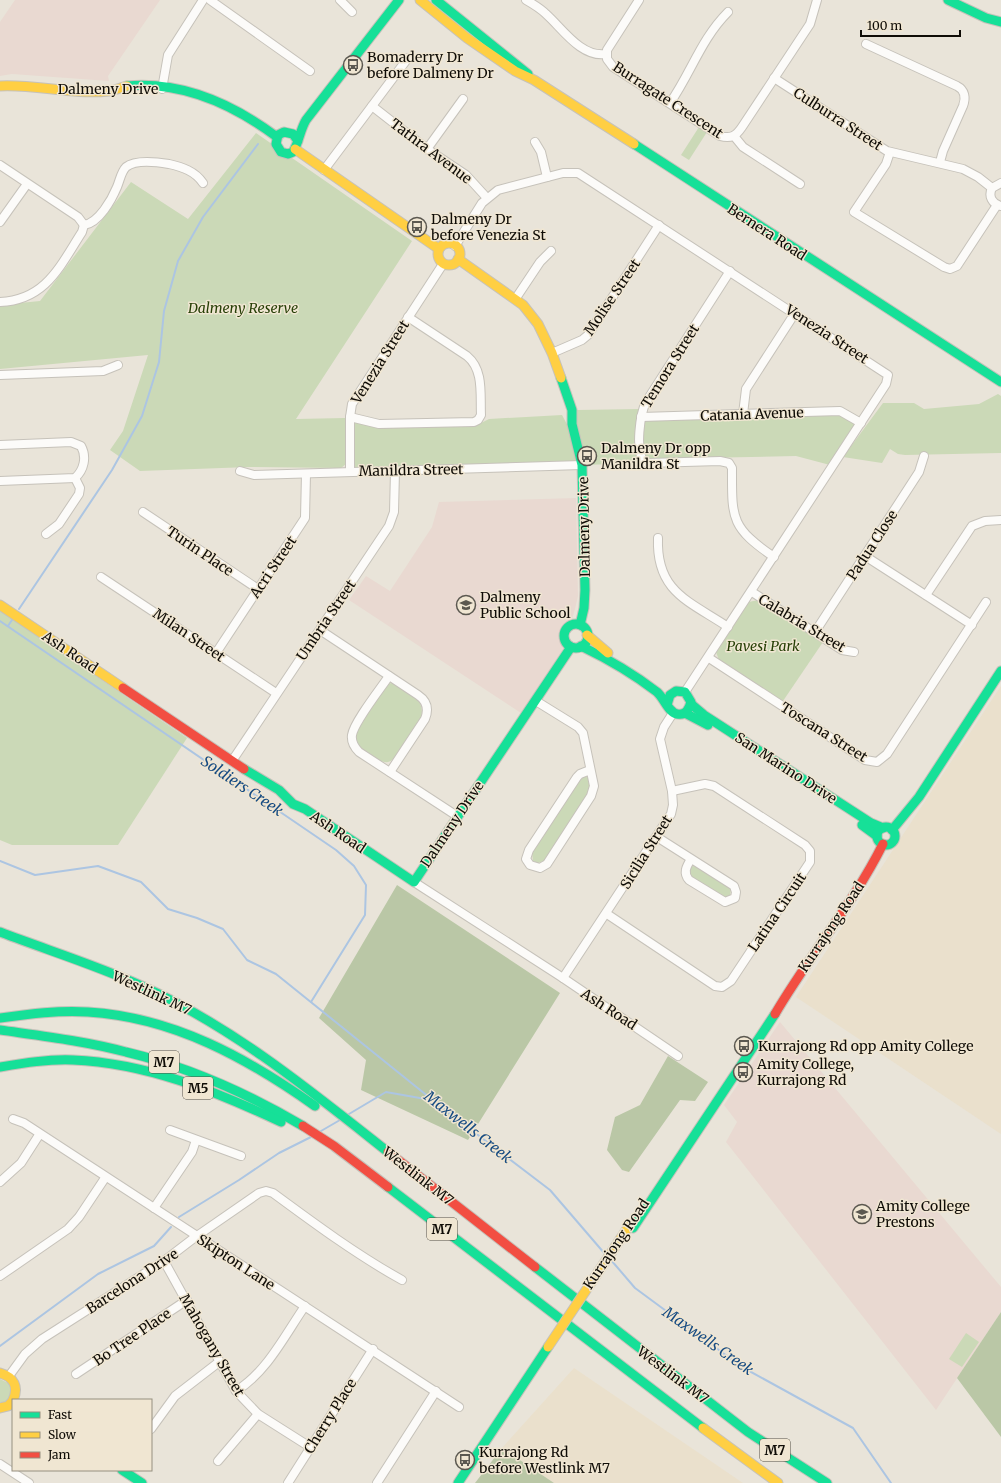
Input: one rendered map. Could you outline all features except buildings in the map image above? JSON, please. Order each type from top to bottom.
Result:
[{"type":"main road","points":[[392,0],[304,114],[286,132],[277,137],[276,146],[280,152],[288,154],[296,145],[306,120],[400,0]]},
{"type":"main road","name":"Bernera Road","points":[[420,0],[515,71],[534,80],[1001,382]]},
{"type":"main road","name":"Bernera Road","points":[[436,0],[519,65],[534,80]]},
{"type":"main road","points":[[948,0],[981,16],[1001,22]]},
{"type":"main road","name":"Dalmeny Drive","points":[[0,86],[30,85],[75,91],[108,91],[128,86],[192,93],[220,101],[246,114],[277,137]]},
{"type":"main road","points":[[286,132],[293,134],[296,145],[324,170],[439,249]]},
{"type":"main road","points":[[446,244],[455,246],[459,250],[458,259],[452,265],[443,264],[438,257],[439,249],[446,244]]},
{"type":"main road","name":"Dalmeny Drive","points":[[458,259],[516,298],[538,324],[552,353],[572,410],[573,428],[582,465],[585,584],[584,608],[580,625]]},
{"type":"main road","name":"Ash Road","points":[[0,605],[232,761],[279,790],[293,804],[305,810],[414,882]]},
{"type":"main road","points":[[581,646],[586,642],[586,630],[580,625],[569,626],[565,631],[566,642],[571,647],[581,646],[599,655],[654,690],[662,696],[673,713],[679,715],[685,713],[691,704],[691,699],[685,692],[673,692],[659,686],[600,648],[587,636]]},
{"type":"main road","name":"Dalmeny Drive","points":[[414,882],[571,647]]},
{"type":"main road","points":[[883,844],[880,842],[884,831],[919,796],[1001,671]]},
{"type":"main road","points":[[667,705],[668,698],[673,692]]},
{"type":"main road","name":"San Marino Drive","points":[[691,704],[704,715],[884,831]]},
{"type":"main road","name":"San Marino Drive","points":[[685,713],[700,720],[884,831]]},
{"type":"main road","name":"Kurrajong Road","points":[[458,1483],[775,1014],[777,1008],[870,870],[883,844],[888,845],[894,841],[894,834],[884,831]]},
{"type":"main road","name":"Westlink M7","points":[[0,931],[142,986],[194,1013],[270,1060],[320,1104],[538,1274],[547,1278],[729,1418],[826,1483]]},
{"type":"main road","name":"M7","points":[[0,1018],[33,1014],[87,1012],[113,1015],[169,1028],[212,1043],[242,1058],[320,1104]]},
{"type":"main road","name":"M7","points":[[0,1030],[104,1046],[170,1064],[236,1089],[292,1123]]},
{"type":"main road","name":"M5","points":[[0,1067],[39,1061],[72,1060],[128,1068],[166,1077],[292,1123],[332,1148],[509,1284],[550,1311]]},
{"type":"main road","name":"Westlink M7","points":[[550,1311],[745,1461],[778,1483]]},
{"type":"main road","name":"Kurrajong Road","points":[[464,1483],[550,1348]]},
{"type":"main road","points":[[4,1374],[16,1384],[14,1399]]},
{"type":"main road","points":[[0,1408],[8,1406],[12,1402]]},
{"type":"main road","points":[[124,1471],[142,1483]]},
{"type":"street","points":[[162,89],[165,64],[170,50],[203,0]]},
{"type":"street","points":[[210,0],[310,71]]},
{"type":"street","points":[[340,0],[352,12]]},
{"type":"street","points":[[526,0],[545,13],[577,43],[593,53],[606,54]]},
{"type":"street","name":"Burragate Crescent","points":[[639,0],[606,54],[608,62],[720,136],[728,138],[734,136],[742,127],[811,21],[817,0]]},
{"type":"street","points":[[670,103],[684,83],[696,56],[715,26],[728,12]]},
{"type":"street","points":[[866,44],[956,86],[964,92],[965,99],[963,106],[943,151],[940,162]]},
{"type":"street","points":[[324,170],[408,58]]},
{"type":"street","name":"Culburra Street","points":[[774,78],[890,152],[940,162],[968,171],[992,188]]},
{"type":"street","points":[[427,149],[464,99]]},
{"type":"street","name":"Tathra Avenue","points":[[372,106],[427,149],[470,178],[488,198]]},
{"type":"street","points":[[734,136],[743,147],[800,184]]},
{"type":"street","points":[[535,142],[541,152],[547,177]]},
{"type":"street","points":[[890,152],[886,164],[854,212],[944,267],[950,269],[957,266],[999,206],[990,196],[992,188],[1001,183]]},
{"type":"street","points":[[84,225],[96,218],[113,195],[125,168],[132,164],[152,162],[180,167],[194,173],[203,183]]},
{"type":"street","points":[[0,165],[81,219],[84,225],[82,232],[46,285],[26,298],[0,302]]},
{"type":"street","name":"Venezia Street","points":[[455,246],[488,198],[503,188],[567,172],[578,173],[888,375],[886,384],[709,658],[685,692]]},
{"type":"street","points":[[0,222],[27,184]]},
{"type":"street","name":"Molise Street","points":[[552,353],[582,340],[588,335],[660,225]]},
{"type":"street","points":[[516,298],[540,262],[551,251]]},
{"type":"street","name":"Venezia Street","points":[[350,471],[350,417],[352,404],[360,389],[443,264]]},
{"type":"street","name":"Temora Street","points":[[730,271],[649,397],[641,417],[641,454],[644,462],[649,463],[720,461],[731,464],[733,508],[738,522],[751,541],[774,557]]},
{"type":"street","points":[[743,414],[746,389],[795,313]]},
{"type":"street","points":[[350,417],[382,424],[474,422],[478,420],[481,415],[479,378],[473,362],[467,356],[408,317]]},
{"type":"street","points":[[0,375],[102,371],[118,364]]},
{"type":"street","name":"Catania Avenue","points":[[641,417],[840,411],[861,423]]},
{"type":"street","points":[[0,445],[68,442],[76,443],[82,449],[84,462],[82,469],[75,478],[0,481]]},
{"type":"street","name":"Padua Close","points":[[815,632],[919,472],[924,456]]},
{"type":"street","name":"Manildra Street","points":[[240,471],[254,475],[582,465]]},
{"type":"street","name":"Umbria Street","points":[[232,761],[393,518],[395,471]]},
{"type":"street","name":"Acri Street","points":[[216,653],[305,518],[306,474]]},
{"type":"street","points":[[46,534],[59,524],[79,494],[80,486],[75,478]]},
{"type":"street","name":"Turin Place","points":[[143,512],[258,589]]},
{"type":"street","points":[[926,595],[972,526],[984,521],[1001,520]]},
{"type":"street","points":[[658,538],[660,566],[673,589],[682,597],[728,627]]},
{"type":"street","points":[[865,556],[972,625]]},
{"type":"street","name":"Milan Street","points":[[101,576],[276,694]]},
{"type":"street","name":"Calabria Street","points":[[752,592],[842,650],[854,652]]},
{"type":"street","name":"Toscana Street","points":[[709,658],[865,760],[873,762],[880,760],[887,754],[986,602]]},
{"type":"street","points":[[320,630],[422,697],[426,704],[427,711],[425,719],[390,772]]},
{"type":"street","points":[[389,676],[354,729],[352,739],[359,752],[457,816]]},
{"type":"street","points":[[536,701],[578,727],[583,733],[594,786],[591,796],[547,864],[540,868],[530,865],[526,859],[529,850],[577,777],[580,774],[590,770]]},
{"type":"street","name":"Sicilia Street","points":[[563,978],[671,814],[673,805],[672,790],[660,739],[664,727],[673,713]]},
{"type":"street","name":"Latina Circuit","points":[[606,914],[716,986],[722,987],[731,981],[810,862],[810,851],[804,844],[714,786],[705,784],[672,790]]},
{"type":"street","points":[[657,837],[734,886],[736,892],[735,898],[725,902],[689,880],[685,876],[685,872],[690,859]]},
{"type":"street","name":"Ash Road","points":[[414,882],[563,978],[678,1056]]},
{"type":"street","name":"Skipton Lane","points":[[13,1119],[24,1124],[105,1178],[373,1349],[459,1407]]},
{"type":"street","points":[[170,1130],[241,1156]]},
{"type":"street","points":[[0,1182],[21,1163],[39,1135]]},
{"type":"street","points":[[154,1208],[192,1152],[196,1140]]},
{"type":"street","points":[[0,1276],[68,1229],[79,1217],[105,1178]]},
{"type":"street","name":"Barcelona Drive","points":[[4,1374],[42,1339],[164,1261],[259,1193],[266,1191],[273,1193],[347,1247],[383,1271],[402,1280]]},
{"type":"street","name":"Mahogany Street","points":[[164,1261],[236,1391],[258,1414],[310,1447]]},
{"type":"street","name":"Bo Tree Place","points":[[76,1374],[130,1340],[186,1300]]},
{"type":"street","points":[[236,1391],[248,1382],[268,1360],[305,1306]]},
{"type":"street","name":"Cherry Place","points":[[288,1483],[373,1349]]},
{"type":"street","points":[[152,1428],[175,1396],[219,1362]]},
{"type":"street","points":[[377,1483],[436,1391]]},
{"type":"street","points":[[218,1460],[258,1414]]},
{"type":"street","points":[[0,1464],[29,1483]]},
{"type":"shaded area","points":[[15,0],[160,0],[108,76],[109,81],[12,74],[0,76],[0,22]]},
{"type":"shaded area","name":"Dalmeny Public School","points":[[576,498],[578,596],[575,609],[572,619],[567,623],[560,634],[563,649],[521,713],[349,600],[366,576],[390,591],[432,527],[439,502]]},
{"type":"shaded area","points":[[1001,686],[1001,1134],[796,997]]},
{"type":"shaded area","name":"Amity College Prestons","points":[[780,1022],[1001,1287],[1001,1312],[936,1410],[726,1142],[737,1122],[724,1105]]},
{"type":"shaded area","points":[[574,1368],[743,1483],[554,1483],[502,1448]]},
{"type":"green space","points":[[699,127],[707,132],[689,160],[681,155]]},
{"type":"green space","name":"Dalmeny Reserve","points":[[256,133],[412,241],[296,419],[345,418],[346,464],[341,468],[249,467],[140,471],[110,450],[123,431],[148,355],[0,369],[0,305],[40,301],[131,182],[188,219]]},
{"type":"green space","points":[[998,394],[1001,396],[1001,453],[905,455],[898,454],[890,449],[882,463],[843,457],[883,403],[914,403],[924,409],[979,404]]},
{"type":"green space","points":[[640,409],[640,463],[585,465],[576,425],[577,410]]},
{"type":"green space","points":[[562,415],[569,428],[577,462],[353,467],[353,422],[380,427],[481,423],[489,419]]},
{"type":"green space","points":[[840,415],[856,425],[830,465],[796,456],[646,459],[643,454],[643,419]]},
{"type":"green space","name":"Pavesi Park","points":[[758,600],[823,642],[783,701],[719,660],[716,652],[749,602]]},
{"type":"green space","points":[[0,611],[187,738],[118,845],[12,845],[0,840]]},
{"type":"green space","points":[[387,684],[397,684],[419,701],[422,711],[421,717],[394,758],[389,762],[385,762],[380,761],[359,747],[356,743],[356,737],[362,721],[372,704]]},
{"type":"green space","points":[[585,776],[588,778],[590,790],[544,861],[538,863],[533,861],[532,853],[581,777]]},
{"type":"green space","points":[[693,866],[698,867],[728,886],[731,889],[730,896],[726,899],[691,878],[687,873],[689,868]]},
{"type":"green space","points":[[397,885],[560,993],[468,1140],[361,1090],[366,1060],[319,1018]]},
{"type":"green space","points":[[668,1056],[708,1082],[695,1101],[680,1100],[629,1172],[622,1170],[607,1150],[615,1117],[640,1105]]},
{"type":"green space","points":[[1001,1312],[1001,1437],[957,1378]]},
{"type":"green space","points":[[966,1333],[979,1342],[962,1367],[949,1359]]},
{"type":"green space","points":[[0,1379],[10,1384],[11,1396],[5,1402],[0,1402]]},
{"type":"green space","points":[[502,1448],[554,1483],[475,1483]]},
{"type":"waterway","points":[[19,609],[112,470],[142,416],[159,362],[164,311],[178,261],[203,217],[258,144]]},
{"type":"waterway","name":"Soldiers Creek","points":[[8,626],[12,620]]},
{"type":"waterway","name":"Soldiers Creek","points":[[0,621],[336,850],[354,866],[366,885],[365,915],[311,1002]]},
{"type":"waterway","name":"Maxwells Creek","points":[[0,861],[35,875],[98,866],[141,882],[168,909],[197,918],[223,929],[247,960],[276,974],[440,1106],[550,1190],[605,1254]]},
{"type":"waterway","points":[[349,1114],[386,1092],[431,1100]]},
{"type":"waterway","points":[[321,1131],[340,1120]]},
{"type":"waterway","points":[[179,1217],[279,1153],[311,1137]]},
{"type":"waterway","points":[[0,1346],[98,1274],[154,1246],[171,1227]]},
{"type":"waterway","name":"Maxwells Creek","points":[[611,1260],[635,1288],[742,1367],[853,1428],[891,1483]]},
{"type":"traffic: fast","points":[[298,141],[293,134],[284,132],[278,135],[276,144],[281,152],[288,154],[293,152],[297,144],[306,120],[399,0]]},
{"type":"traffic: fast","points":[[436,0],[528,74]]},
{"type":"traffic: fast","points":[[948,0],[986,18],[1001,22]]},
{"type":"traffic: fast","points":[[127,86],[147,85],[168,87],[206,98],[225,105],[260,125],[277,137]]},
{"type":"traffic: fast","points":[[634,144],[1001,382]]},
{"type":"traffic: fast","points":[[561,378],[572,410],[572,424],[582,465],[585,590],[584,608],[580,625]]},
{"type":"traffic: fast","points":[[576,624],[584,628],[588,636],[584,644],[576,648],[568,644],[564,636],[568,628],[576,624]]},
{"type":"traffic: fast","points":[[581,646],[639,679],[657,692],[671,711],[674,713],[685,713],[691,702],[685,692],[676,691],[670,695],[667,705]]},
{"type":"traffic: fast","points":[[244,769],[279,790],[293,804],[305,809],[414,882],[571,647]]},
{"type":"traffic: fast","points":[[892,830],[919,797],[1001,671]]},
{"type":"traffic: fast","points":[[691,704],[704,715],[871,823],[883,828]]},
{"type":"traffic: fast","points":[[685,713],[708,725]]},
{"type":"traffic: fast","points":[[862,825],[877,836]]},
{"type":"traffic: fast","points":[[886,827],[892,830],[895,836],[892,842],[886,845],[880,842],[877,836],[880,830],[886,827]]},
{"type":"traffic: fast","points":[[0,932],[125,978],[176,1002],[240,1040],[300,1083],[388,1152]]},
{"type":"traffic: fast","points":[[0,1018],[44,1013],[88,1012],[150,1022],[179,1031],[236,1056],[289,1088],[315,1106]]},
{"type":"traffic: fast","points":[[633,1228],[775,1014]]},
{"type":"traffic: fast","points":[[0,1030],[63,1039],[111,1048],[172,1065],[239,1092],[303,1126]]},
{"type":"traffic: fast","points":[[0,1067],[54,1060],[100,1062],[127,1067],[180,1080],[281,1122]]},
{"type":"traffic: fast","points":[[388,1187],[703,1428]]},
{"type":"traffic: fast","points":[[535,1267],[748,1432],[827,1483]]},
{"type":"traffic: fast","points":[[458,1483],[548,1347]]},
{"type":"traffic: fast","points":[[124,1471],[142,1483]]},
{"type":"traffic: slow","points":[[420,0],[467,38],[515,71],[534,80],[634,144]]},
{"type":"traffic: slow","points":[[0,86],[27,86],[81,92],[109,91],[127,86]]},
{"type":"traffic: slow","points":[[295,149],[439,249]]},
{"type":"traffic: slow","points":[[449,243],[457,246],[460,254],[457,262],[449,265],[441,262],[438,254],[441,246],[449,243]]},
{"type":"traffic: slow","points":[[458,259],[523,305],[538,324],[552,353],[561,378]]},
{"type":"traffic: slow","points":[[0,605],[123,688]]},
{"type":"traffic: slow","points":[[587,635],[608,653]]},
{"type":"traffic: slow","points":[[548,1347],[629,1226]]},
{"type":"traffic: slow","points":[[0,1373],[9,1377],[14,1383],[15,1395],[13,1399]]},
{"type":"traffic: slow","points":[[0,1408],[8,1406],[12,1402]]},
{"type":"traffic: slow","points":[[703,1428],[778,1483]]},
{"type":"traffic: jam","points":[[123,688],[244,769]]},
{"type":"traffic: jam","points":[[775,1014],[802,971],[845,909],[883,844]]},
{"type":"traffic: jam","points":[[303,1126],[334,1146],[388,1187]]},
{"type":"traffic: jam","points":[[388,1152],[535,1267]]},
{"type":"place","name":"Bomaderry Dr before Dalmeny Dr","points":[[353,65]]},
{"type":"place","name":"Dalmeny Dr before Venezia St","points":[[417,227]]},
{"type":"place","name":"Dalmeny Dr opp Manildra St","points":[[587,456]]},
{"type":"place","name":"Dalmeny Public School","points":[[466,605]]},
{"type":"place","name":"Kurrajong Rd opp Amity College","points":[[744,1046]]},
{"type":"place","name":"Amity College, Kurrajong Rd","points":[[743,1072]]},
{"type":"place","name":"Amity College Prestons","points":[[862,1214]]},
{"type":"place","name":"Kurrajong Rd before Westlink M7","points":[[465,1460]]}]
